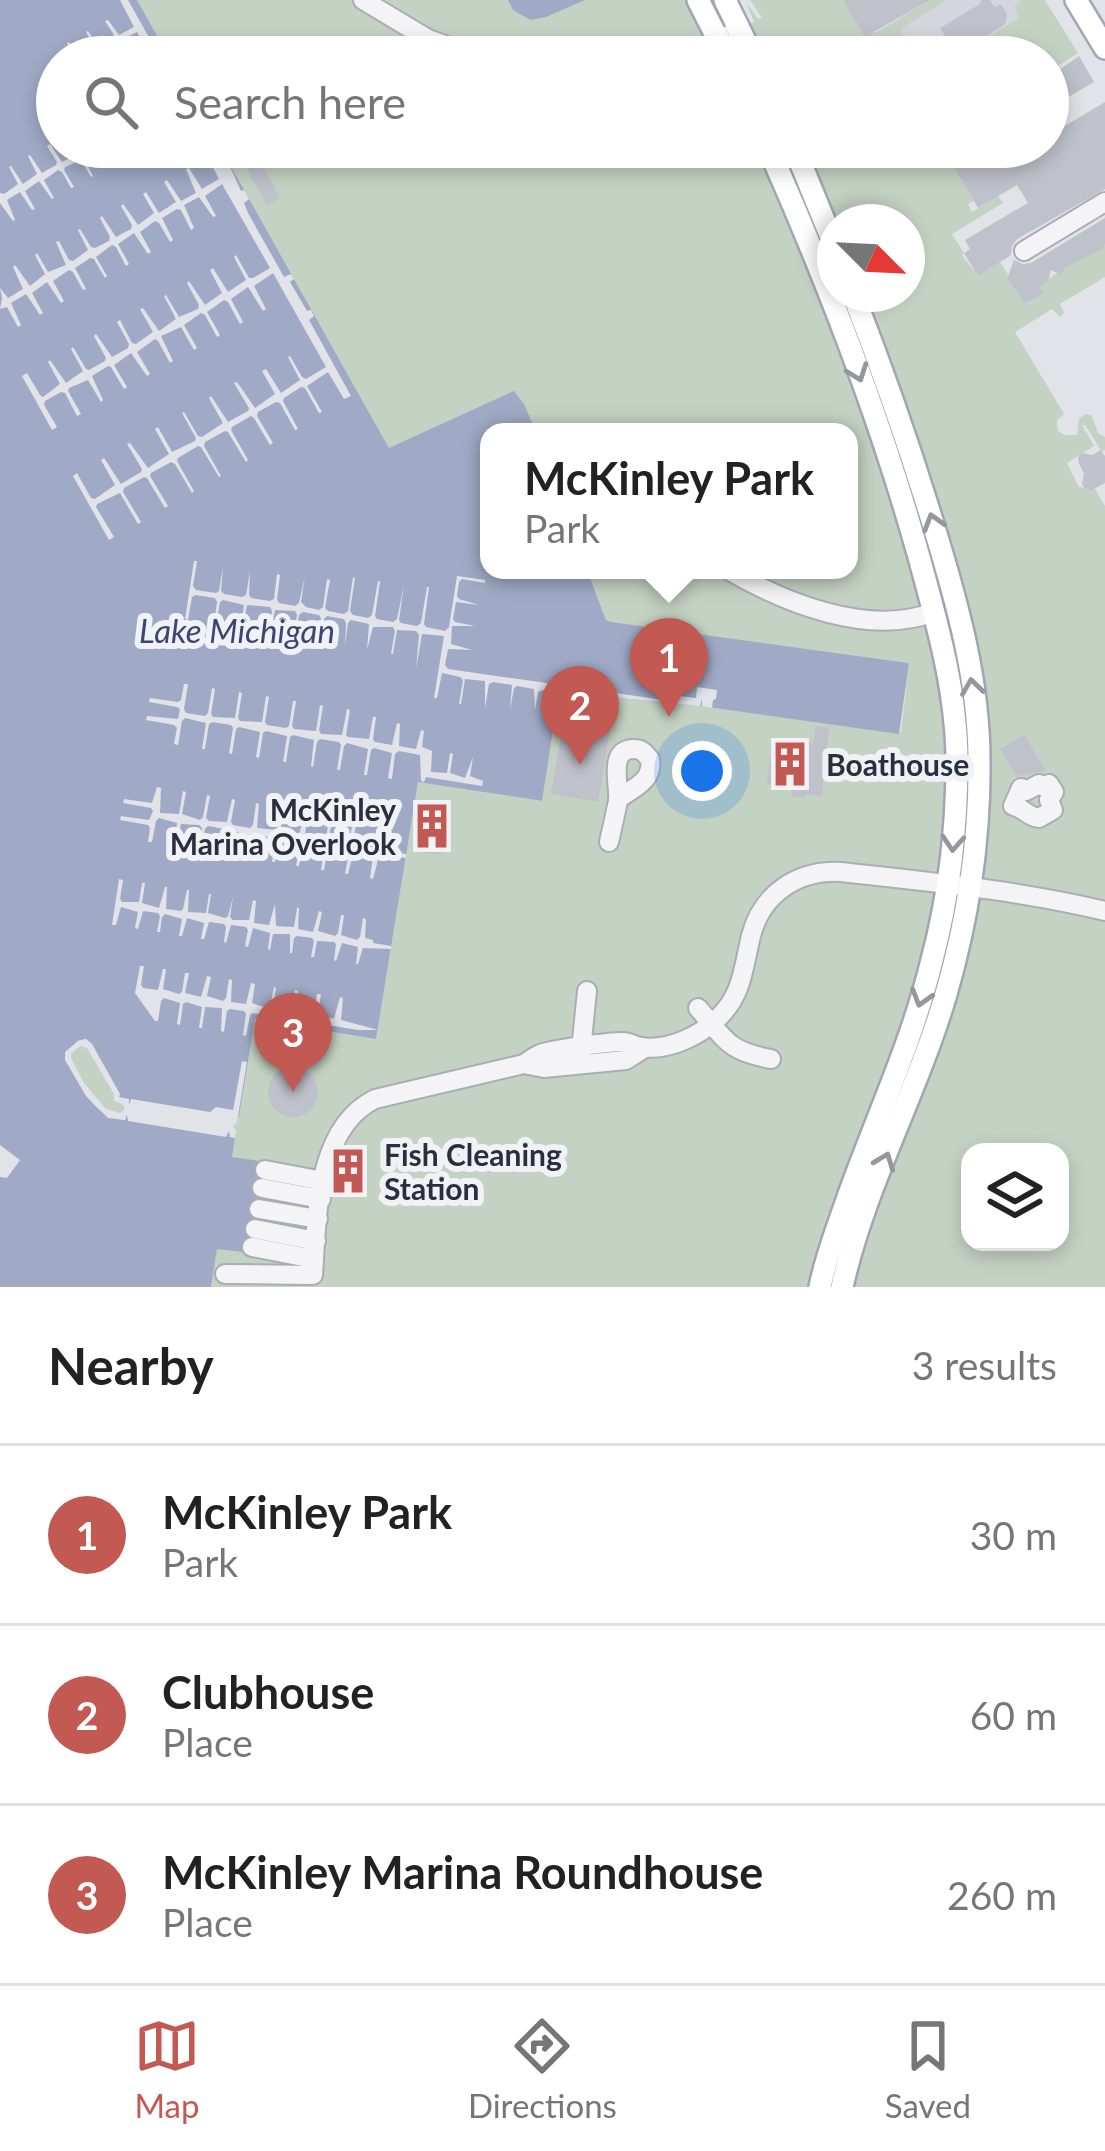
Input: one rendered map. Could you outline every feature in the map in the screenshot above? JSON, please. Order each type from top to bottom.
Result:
[{"type":"main road","points":[[698,0],[717,36]]},
{"type":"main road","points":[[725,0],[743,36]]},
{"type":"main road","points":[[1076,0],[1105,48]]},
{"type":"main road","points":[[777,168],[818,265],[902,495],[941,637],[957,760],[960,886],[820,1287]]},
{"type":"main road","points":[[803,168],[817,204]]},
{"type":"main road","points":[[842,1287],[931,1043],[952,970],[979,758],[974,696],[947,569],[908,443],[860,312]]},
{"type":"street","points":[[363,0],[423,36]]},
{"type":"street","points":[[734,36],[740,30]]},
{"type":"street","points":[[1024,251],[1105,202]]},
{"type":"street","points":[[743,579],[803,608],[880,620],[916,619],[934,612]]},
{"type":"street","points":[[609,842],[618,799]]},
{"type":"street","points":[[225,1274],[313,1275],[333,1142],[362,1105],[524,1064],[541,1054],[580,1056],[625,1042],[645,1048],[688,1039],[712,1024],[727,1010],[741,984],[757,919],[772,896],[794,880],[823,871],[960,886],[1105,911]]},
{"type":"street","points":[[580,1056],[587,991]]},
{"type":"street","points":[[698,1008],[727,1045],[771,1059]]},
{"type":"street","points":[[264,1179],[321,1200]]},
{"type":"street","points":[[315,1250],[256,1228],[321,1200]]},
{"type":"shaded area","points":[[930,0],[1021,0],[1015,9],[1020,17],[989,36],[871,36]]},
{"type":"green space","points":[[137,0],[725,0],[736,8],[740,3],[750,24],[754,22],[746,2],[762,18],[750,0],[843,0],[875,33],[930,0],[947,0],[900,29],[904,36],[157,36]]},
{"type":"green space","points":[[1021,0],[1045,0],[1067,36],[989,36],[1019,18],[1015,7]]},
{"type":"green space","points":[[1069,39],[1078,53],[1069,59]]},
{"type":"green space","points":[[232,168],[954,168],[974,201],[968,204],[972,212],[998,196],[1003,203],[952,234],[962,255],[978,276],[1000,262],[1027,304],[1043,293],[1038,284],[1105,244],[1105,277],[1060,304],[1064,313],[1060,317],[1052,309],[1015,332],[1064,414],[1057,420],[1058,431],[1077,435],[1079,418],[1087,414],[1105,437],[1102,452],[1082,425],[1094,446],[1067,463],[1079,487],[1095,489],[1105,506],[1105,1287],[211,1287],[217,1248],[250,1253],[232,1157],[108,1118],[65,1060],[78,1041],[254,1019],[376,1038],[418,781],[541,801],[559,692],[901,732],[909,663],[612,622],[606,620],[590,579],[858,579],[858,423],[531,423],[526,413],[389,448]]},
{"type":"water","name":"Lake Michigan","points":[[0,0],[137,0],[157,36],[36,36],[36,168],[232,168],[389,448],[514,391],[532,423],[480,423],[480,579],[590,579],[606,620],[612,622],[909,663],[899,734],[559,692],[542,801],[418,782],[376,1039],[255,1019],[239,1116],[232,1121],[128,1104],[119,1098],[92,1044],[86,1039],[78,1041],[65,1060],[103,1112],[125,1120],[126,1115],[230,1132],[235,1138],[232,1157],[266,1162],[251,1253],[217,1249],[211,1287],[0,1287],[0,1177],[7,1178],[20,1160],[0,1145]]},
{"type":"water","points":[[508,0],[585,0],[530,20],[513,10]]},
{"type":"pier","points":[[120,0],[128,0],[148,36],[137,32],[113,36],[105,21],[119,35],[134,27]]},
{"type":"pier","points":[[30,155],[42,173],[65,168],[74,187],[58,170],[44,180],[54,198],[39,181],[25,191],[35,209],[20,192],[7,200],[13,221],[0,203],[0,193],[18,184],[9,167],[23,184],[37,174]]},
{"type":"pier","points":[[213,168],[231,168],[249,199],[244,203],[248,213],[284,277],[291,274],[294,279],[290,282],[307,311],[311,310],[314,316],[309,320],[351,396],[344,399],[328,372],[307,386],[322,412],[305,388],[284,398],[298,429],[276,402],[257,416],[270,445],[251,416],[232,427],[246,462],[228,432],[205,442],[219,477],[201,447],[178,458],[192,493],[171,462],[151,473],[165,508],[147,478],[124,488],[138,524],[120,493],[97,504],[114,537],[109,540],[73,476],[77,473],[95,499],[115,485],[104,458],[121,484],[141,472],[127,444],[148,468],[169,454],[158,427],[172,452],[196,438],[182,413],[202,437],[223,423],[211,396],[228,422],[249,408],[234,383],[255,408],[275,394],[262,371],[266,369],[281,393],[300,380],[288,357],[306,379],[326,367],[273,273],[254,286],[263,311],[248,287],[231,299],[240,324],[224,300],[207,312],[217,337],[201,313],[184,325],[194,350],[181,327],[161,336],[170,363],[155,339],[137,352],[147,376],[131,353],[114,365],[124,389],[111,367],[92,376],[101,402],[88,380],[69,388],[81,414],[77,416],[65,393],[45,401],[57,427],[52,430],[22,376],[27,373],[43,397],[60,384],[50,360],[66,383],[83,371],[73,347],[86,369],[105,361],[96,334],[112,357],[128,348],[120,320],[136,344],[153,332],[140,309],[159,331],[176,319],[164,296],[179,317],[198,309],[189,281],[205,305],[222,293],[213,268],[228,292],[246,280],[236,255],[249,278],[270,268],[222,184],[205,196],[216,216],[199,197],[184,205],[191,230],[181,210],[162,218],[170,242],[155,221],[140,232],[148,254],[134,233],[118,244],[126,266],[112,245],[96,257],[105,278],[94,259],[75,268],[86,289],[69,270],[53,281],[61,303],[47,282],[32,293],[40,315],[26,294],[11,303],[18,327],[7,307],[0,309],[0,288],[8,298],[23,289],[15,265],[30,286],[45,274],[37,253],[48,272],[66,265],[56,242],[73,261],[88,250],[80,229],[91,247],[109,241],[102,216],[116,237],[131,229],[123,204],[138,225],[154,213],[146,192],[159,213],[176,202],[167,180],[181,201],[196,193],[186,169],[202,189],[219,179]]},
{"type":"pier","points":[[194,561],[196,590],[219,591],[223,566],[224,594],[246,595],[250,571],[251,598],[270,601],[277,574],[277,600],[295,606],[305,576],[301,602],[319,610],[330,580],[325,608],[344,614],[353,577],[350,611],[368,618],[380,581],[375,616],[393,622],[404,585],[399,620],[417,626],[429,587],[424,624],[445,631],[457,576],[485,580],[459,582],[459,599],[479,605],[456,602],[455,622],[475,626],[452,626],[451,644],[472,650],[448,649],[448,669],[664,700],[668,672],[673,673],[671,695],[696,698],[697,687],[717,690],[716,699],[712,708],[702,706],[702,699],[700,706],[542,690],[535,710],[534,689],[517,686],[510,710],[512,685],[493,682],[485,708],[485,681],[465,679],[459,704],[463,680],[442,673],[434,698],[444,636],[422,634],[416,669],[416,631],[397,630],[391,654],[393,627],[373,627],[367,650],[369,624],[351,620],[345,646],[344,619],[327,616],[320,642],[321,618],[303,612],[293,639],[295,611],[275,610],[268,635],[270,607],[247,605],[241,628],[244,605],[223,600],[216,625],[215,598],[195,595],[188,620]]},
{"type":"pier","points":[[188,684],[186,713],[205,716],[212,688],[213,717],[235,718],[239,692],[240,721],[262,722],[266,696],[267,725],[289,726],[296,701],[294,729],[316,731],[320,705],[321,734],[342,735],[347,709],[348,737],[369,739],[373,717],[375,742],[392,745],[397,723],[399,746],[416,749],[424,731],[422,747],[432,751],[431,772],[447,773],[450,753],[450,773],[465,778],[473,757],[470,776],[483,781],[482,786],[426,777],[421,781],[420,755],[399,751],[392,779],[388,778],[392,753],[374,748],[364,775],[368,749],[347,743],[337,770],[341,745],[320,739],[313,767],[314,740],[293,735],[283,762],[287,736],[266,731],[259,758],[260,732],[239,727],[232,754],[233,728],[212,722],[202,749],[206,723],[185,718],[178,745],[174,744],[174,725],[146,720],[147,716],[178,719],[180,709],[149,702],[150,698],[178,702]]},
{"type":"pier","points":[[157,787],[161,788],[160,813],[179,814],[183,791],[182,814],[200,820],[207,795],[206,818],[227,822],[232,799],[231,822],[250,828],[256,803],[257,828],[277,830],[281,807],[281,830],[299,835],[305,811],[305,834],[323,840],[330,815],[329,838],[348,844],[354,819],[356,845],[373,847],[379,823],[379,845],[406,854],[406,858],[379,856],[373,879],[371,853],[354,851],[345,874],[346,849],[328,848],[321,870],[322,845],[303,844],[296,866],[300,844],[281,838],[272,862],[273,837],[254,836],[247,858],[251,836],[232,831],[223,854],[226,832],[208,826],[198,850],[199,825],[181,824],[174,846],[177,823],[159,818],[152,842],[148,842],[148,825],[120,820],[121,816],[149,820],[151,808],[123,803],[124,799],[152,803]]},
{"type":"pier","points":[[119,879],[123,880],[122,902],[139,902],[145,883],[142,903],[159,908],[167,887],[166,909],[181,911],[189,890],[188,912],[206,913],[211,894],[208,913],[225,918],[233,897],[230,917],[249,920],[253,900],[254,923],[269,925],[275,904],[276,926],[294,927],[299,908],[298,929],[313,932],[319,911],[318,931],[335,936],[344,915],[341,935],[357,940],[363,918],[365,938],[391,949],[363,948],[356,964],[358,947],[342,943],[336,961],[334,942],[317,941],[311,957],[312,938],[294,938],[290,953],[290,934],[273,934],[270,950],[270,933],[253,928],[248,947],[246,927],[231,925],[226,943],[224,924],[209,922],[201,939],[204,923],[187,918],[179,936],[182,919],[165,914],[157,932],[158,913],[143,911],[138,929],[138,912],[121,907],[112,925]]},
{"type":"pier","points":[[140,966],[144,966],[143,988],[158,990],[166,969],[163,989],[179,994],[185,973],[189,973],[185,993],[201,997],[207,976],[211,977],[207,996],[223,1001],[229,979],[231,1002],[246,1004],[251,983],[255,984],[252,1003],[270,1006],[274,987],[273,1007],[289,1012],[295,990],[298,1013],[314,1014],[317,994],[321,994],[318,1014],[334,1019],[340,997],[341,1020],[378,1030],[252,1013],[246,1036],[244,1011],[227,1011],[224,1032],[222,1008],[205,1007],[199,1028],[202,1007],[186,1002],[180,1025],[180,1003],[164,998],[155,1021],[135,993]]},
{"type":"pier","points":[[86,1039],[92,1044],[119,1097],[129,1099],[129,1105],[131,1099],[210,1112],[216,1107],[233,1110],[242,1061],[247,1062],[233,1126],[235,1138],[229,1131],[226,1137],[128,1121],[127,1115],[125,1120],[108,1118],[86,1096],[65,1060],[65,1052]],"holes":[[[80,1046],[87,1048],[114,1101],[125,1109],[120,1113],[106,1109],[71,1058]]]},
{"type":"building","points":[[843,0],[930,0],[867,36]]},
{"type":"building","points":[[990,0],[994,7],[1001,4],[1007,14],[1005,24],[986,36],[945,36],[940,28]]},
{"type":"building","points":[[1079,56],[1094,82],[1069,97],[1069,63]]},
{"type":"building","points":[[1105,102],[1105,189],[1017,239],[1011,255],[978,276],[964,253],[970,249],[965,240],[1028,203],[1017,185],[978,208],[954,168],[1069,168],[1069,123]]},
{"type":"building","points":[[246,168],[264,168],[280,198],[267,205]]},
{"type":"building","points":[[1105,218],[1102,249],[1060,274],[1051,270],[1040,287],[1044,293],[1026,304],[1007,279],[1014,260],[1031,263]]},
{"type":"building","points":[[1100,450],[1105,456],[1105,483],[1085,489],[1078,457]]},
{"type":"building","points":[[584,706],[600,709],[597,728],[610,730],[598,802],[551,794],[566,709],[583,712]]},
{"type":"building","name":"Boathouse","points":[[816,726],[829,728],[822,797],[791,796],[792,787],[767,784],[771,751],[780,744],[813,744]]},
{"type":"building","points":[[1024,735],[1046,771],[1016,776],[1000,749]]},
{"type":"building","name":"McKinley Marina Overlook","points":[[424,800],[441,802],[439,812],[448,813],[441,855],[416,852]]},
{"type":"building","points":[[293,1067],[311,1074],[318,1092],[311,1110],[293,1117],[275,1110],[268,1092],[275,1074]]},
{"type":"place","name":"McKinley Park","points":[[669,717]]},
{"type":"place","name":"Boathouse","points":[[790,764]]},
{"type":"place","name":"Clubhouse","points":[[580,765]]},
{"type":"place","name":"McKinley Marina Overlook","points":[[432,826]]},
{"type":"place","name":"McKinley Marina Roundhouse","points":[[293,1092]]},
{"type":"place","name":"Fish Cleaning Station","points":[[348,1171]]}]
